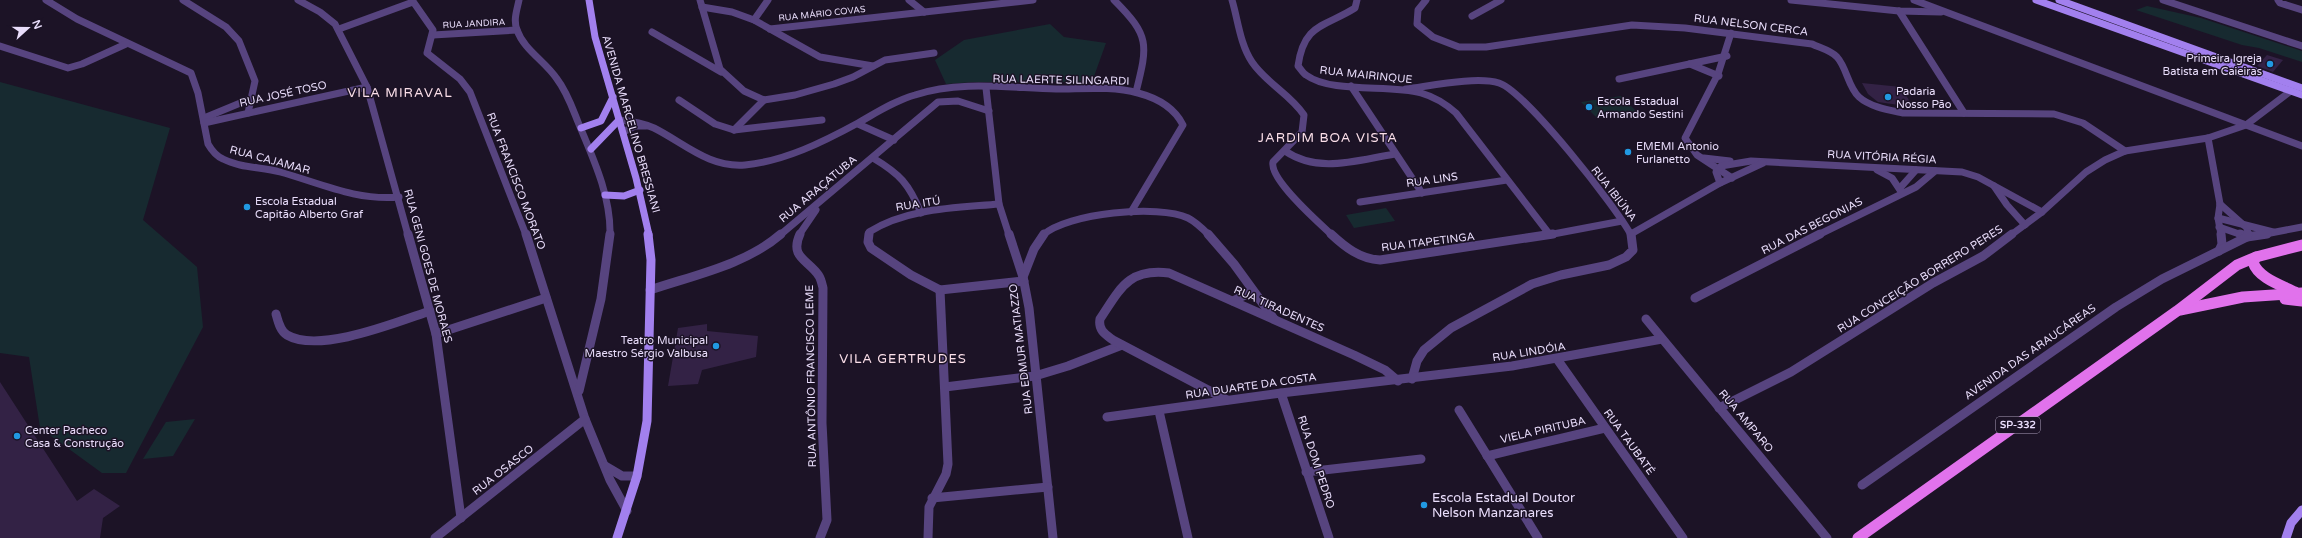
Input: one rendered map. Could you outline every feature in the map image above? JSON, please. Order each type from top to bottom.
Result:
[{"type":"main road","name":"SP-332","points":[[1858,538],[2177,311],[2231,269],[2256,257],[2302,245]]},
{"type":"main road","name":"SP-332","points":[[2256,257],[2253,262],[2260,273],[2276,284],[2301,295]]},
{"type":"main road","name":"SP-332","points":[[2177,311],[2243,297],[2301,295]]},
{"type":"street","name":"RUA CAJAMAR","points":[[46,0],[77,19],[126,44],[177,65],[191,73],[199,94],[208,144],[220,158],[282,172],[329,189],[354,195],[374,198],[399,197]]},
{"type":"street","points":[[184,0],[226,27],[240,41],[255,80],[248,113]]},
{"type":"street","points":[[298,0],[320,12],[339,29],[413,1],[432,27],[433,35]]},
{"type":"street","points":[[519,0],[515,22],[517,30],[522,40],[558,79],[591,149],[605,196],[610,227],[608,259],[578,392]]},
{"type":"street","name":"AVENIDA MARCELINO BRESSIANI","points":[[589,0],[595,35],[640,190],[649,235],[650,290],[647,421],[637,476],[627,511],[617,538]]},
{"type":"street","points":[[700,0],[717,63],[721,72]]},
{"type":"street","points":[[754,20],[768,0]]},
{"type":"street","points":[[909,0],[924,12]]},
{"type":"street","name":"RUA MÁRIO COVAS","points":[[770,29],[1033,0]]},
{"type":"street","points":[[1114,0],[1140,29],[1145,37],[1145,45],[1136,92],[1165,104],[1176,112],[1183,125],[1131,212]]},
{"type":"street","points":[[1232,0],[1245,49],[1252,62],[1288,95],[1304,115],[1302,132],[1285,151],[1302,162],[1318,164],[1395,154]]},
{"type":"street","name":"RUA MAIRINQUE","points":[[1357,0],[1357,5],[1351,11],[1315,29],[1305,42],[1298,57],[1297,63],[1306,77],[1312,80],[1351,86],[1406,89],[1427,94],[1446,104],[1456,113],[1550,235]]},
{"type":"street","name":"RUA NELSON CERCA","points":[[1426,0],[1418,10],[1416,19],[1421,30],[1447,44],[1473,48],[1632,25],[1787,39],[1822,47],[1838,58],[1855,93],[1870,104],[1903,113],[2054,114],[2069,116],[2088,124],[2126,152]]},
{"type":"street","points":[[1472,16],[1501,0]]},
{"type":"street","points":[[1791,0],[1899,11],[1948,13]]},
{"type":"street","points":[[1914,0],[2302,146]]},
{"type":"street","points":[[2036,0],[2297,89]]},
{"type":"street","points":[[2059,0],[2297,89],[2302,95]]},
{"type":"street","points":[[2163,0],[2302,46]]},
{"type":"street","points":[[2272,0],[2279,1],[2302,10]]},
{"type":"street","points":[[702,7],[732,12],[754,20],[820,57],[873,66]]},
{"type":"street","points":[[1899,11],[1964,114]]},
{"type":"street","name":"RUA GENI GOES DE MORAES","points":[[339,29],[367,87],[399,197],[436,334],[462,518]]},
{"type":"street","name":"RUA JANDIRA","points":[[433,35],[517,30]]},
{"type":"street","points":[[652,32],[721,72],[730,82],[764,100]]},
{"type":"street","name":"RUA VITÓRIA RÉGIA","points":[[1731,33],[1727,56],[1712,92],[1684,138],[1688,148],[1732,178],[1765,162]]},
{"type":"street","name":"RUA FRANCISCO MORATO","points":[[433,35],[426,53],[460,79],[470,92],[534,258],[578,392],[585,419],[616,492],[627,511]]},
{"type":"street","points":[[0,46],[65,67],[72,67],[126,44]]},
{"type":"street","points":[[734,130],[764,100],[820,88],[851,78],[873,66],[892,59],[934,53]]},
{"type":"street","points":[[1619,79],[1727,56]]},
{"type":"street","points":[[1690,64],[1719,76]]},
{"type":"street","name":"RUA IBIÚNA","points":[[1406,89],[1492,82],[1512,88],[1544,122],[1622,221],[1631,234],[1634,242],[1633,251],[1626,257],[1611,263],[1553,276],[1524,287],[1440,335],[1426,347],[1418,359],[1412,379]]},
{"type":"street","points":[[1351,86],[1422,193]]},
{"type":"street","name":"RUA JOSÉ TOSO","points":[[204,121],[367,87]]},
{"type":"street","name":"RUA LAERTE SILINGARDI","points":[[619,120],[636,120],[655,127],[700,156],[714,163],[743,165],[781,157],[812,145],[858,124],[916,94],[940,90],[986,88],[1136,92]]},
{"type":"street","name":"RUA EDMUR MATIAZZO","points":[[986,88],[999,204],[1023,279],[1029,308],[1035,376],[1054,538]]},
{"type":"street","name":"RUA CONCEIÇÃO BORRERO PERES","points":[[1719,408],[1754,392],[1791,372],[1932,283],[1983,256],[2042,212],[2086,172],[2105,160],[2126,152],[2208,138],[2246,125],[2297,89]]},
{"type":"street","points":[[581,128],[601,121],[613,97]]},
{"type":"street","points":[[204,121],[250,98]]},
{"type":"street","points":[[679,100],[716,124],[734,130],[822,120]]},
{"type":"street","name":"RUA ARAÇATUBA","points":[[650,290],[736,261],[771,243],[938,102],[958,101],[989,111]]},
{"type":"street","points":[[591,149],[619,120]]},
{"type":"street","points":[[858,124],[894,140]]},
{"type":"street","points":[[623,132],[636,126],[655,127]]},
{"type":"street","points":[[2208,138],[2220,204],[2218,218],[2222,244],[2220,251]]},
{"type":"street","name":"RUA ITAPETINGA","points":[[1285,151],[1273,162],[1271,166],[1280,182],[1337,239],[1352,251],[1368,259],[1403,258],[1550,235],[1622,221]]},
{"type":"street","points":[[873,158],[899,173],[906,180],[921,213]]},
{"type":"street","name":"RUA VITÓRIA RÉGIA","points":[[1703,158],[1734,163],[1765,162],[1971,174],[2042,212]]},
{"type":"street","name":"RUA VITÓRIA RÉGIA","points":[[1717,169],[1734,163]]},
{"type":"street","name":"RUA VITÓRIA RÉGIA","points":[[1734,163],[1745,171]]},
{"type":"street","points":[[1868,167],[1886,174],[1900,190]]},
{"type":"street","points":[[1717,169],[1720,183]]},
{"type":"street","name":"RUA DAS BEGONIAS","points":[[1900,190],[1916,170]]},
{"type":"street","name":"RUA DAS BEGONIAS","points":[[1695,298],[1900,190],[1920,186],[1935,171]]},
{"type":"street","points":[[1631,234],[1720,183],[1732,178]]},
{"type":"street","name":"RUA LINS","points":[[1360,202],[1507,180]]},
{"type":"street","points":[[1994,185],[2007,205],[2025,225]]},
{"type":"street","points":[[605,196],[624,196],[640,190]]},
{"type":"street","name":"RUA ANTÔNIO FRANCISCO LEME","points":[[818,204],[798,237],[796,250],[798,255],[819,276],[823,288],[822,422],[827,520],[820,538]]},
{"type":"street","name":"RUA ITÚ","points":[[940,290],[926,284],[882,257],[871,248],[868,242],[869,232],[876,226],[889,220],[921,213],[999,204]]},
{"type":"street","points":[[2220,204],[2250,231],[2246,236]]},
{"type":"street","points":[[928,538],[929,507],[932,498],[946,474],[948,464],[940,290],[1023,279],[1037,240],[1044,232],[1064,224],[1131,212],[1172,214],[1187,218],[1199,225],[1212,239],[1275,321]]},
{"type":"street","points":[[2218,218],[2278,233]]},
{"type":"street","points":[[2219,228],[2246,236],[2278,233],[2302,227]]},
{"type":"street","name":"AVENIDA DAS ARAUCÁREAS","points":[[1862,485],[2116,307],[2162,279],[2220,251],[2246,236]]},
{"type":"street","name":"RUA TIRADENTES","points":[[1122,344],[1105,334],[1098,325],[1100,319],[1123,286],[1134,276],[1147,270],[1169,273],[1385,370],[1398,381]]},
{"type":"street","points":[[1233,302],[1253,291]]},
{"type":"street","points":[[436,334],[546,298]]},
{"type":"street","points":[[276,314],[281,330],[287,336],[309,340],[356,335],[430,311]]},
{"type":"street","name":"RUA AMPARO","points":[[1646,319],[1827,538]]},
{"type":"street","name":"RUA LINDÓIA","points":[[1398,381],[1557,359],[1662,339]]},
{"type":"street","points":[[945,387],[1035,376],[1068,366],[1122,344],[1227,400]]},
{"type":"street","name":"RUA TAUBATÉ","points":[[1557,359],[1683,538]]},
{"type":"street","name":"RUA DUARTE DA COSTA","points":[[1107,417],[1281,393],[1398,381]]},
{"type":"street","name":"RUA DOM PEDRO","points":[[1281,393],[1329,538]]},
{"type":"street","points":[[1159,410],[1188,538]]},
{"type":"street","points":[[1459,410],[1538,538]]},
{"type":"street","name":"RUA OSASCO","points":[[435,538],[585,419]]},
{"type":"street","name":"VIELA PIRITUBA","points":[[1487,456],[1605,428]]},
{"type":"street","points":[[1306,472],[1421,458]]},
{"type":"street","points":[[605,466],[622,476],[637,476]]},
{"type":"street","points":[[932,498],[1048,487]]},
{"type":"street","points":[[2286,538],[2291,524],[2302,510]]},
{"type":"shaded area","points":[[2147,6],[2201,18],[2302,51],[2302,62],[2259,48],[2242,45],[2136,10]]},
{"type":"shaded area","points":[[1050,24],[1064,37],[1106,43],[1092,82],[974,82],[946,84],[935,60],[964,40]]},
{"type":"shaded area","points":[[0,82],[170,128],[143,220],[197,267],[203,327],[126,473],[102,473],[40,428],[29,357],[0,353]]},
{"type":"shaded area","points":[[1621,96],[1637,112],[1597,118],[1581,102]]},
{"type":"shaded area","points":[[1386,208],[1395,221],[1354,228],[1346,215]]},
{"type":"shaded area","points":[[195,419],[173,456],[143,459],[166,422]]},
{"type":"building","name":"Primeira Igreja Batista em Caieiras","points":[[2267,55],[2283,60],[2273,72],[2257,66]]},
{"type":"building","name":"Padaria Nosso Pão","points":[[1862,83],[1901,87],[1913,107],[1878,102],[1868,94]]},
{"type":"building","name":"Teatro Municipal Maestro Sérgio Valbusa","points":[[707,324],[707,331],[758,336],[756,357],[702,370],[698,384],[668,386],[678,328]]},
{"type":"building","name":"Center Pacheco Casa & Construção","points":[[0,382],[77,501],[94,489],[120,506],[103,518],[100,538],[0,538]]},
{"type":"place","name":"Primeira Igreja Batista em Caieiras","points":[[2270,64]]},
{"type":"place","name":"Padaria Nosso Pão","points":[[1888,97]]},
{"type":"place","name":"Escola Estadual Armando Sestini","points":[[1589,107]]},
{"type":"place","name":"EMEMI Antonio Furlanetto","points":[[1628,152]]},
{"type":"place","name":"Escola Estadual Capitão Alberto Graf","points":[[247,207]]},
{"type":"place","name":"Teatro Municipal Maestro Sérgio Valbusa","points":[[716,346]]},
{"type":"place","name":"Center Pacheco Casa & Construção","points":[[17,436]]},
{"type":"place","name":"Escola Estadual Doutor Nelson Manzanares","points":[[1424,505]]},
{"type":"district","name":"VILA MIRAVAL","points":[[400,93]]},
{"type":"district","name":"JARDIM BOA VISTA","points":[[1328,138]]},
{"type":"district","name":"VILA GERTRUDES","points":[[903,359]]}]
